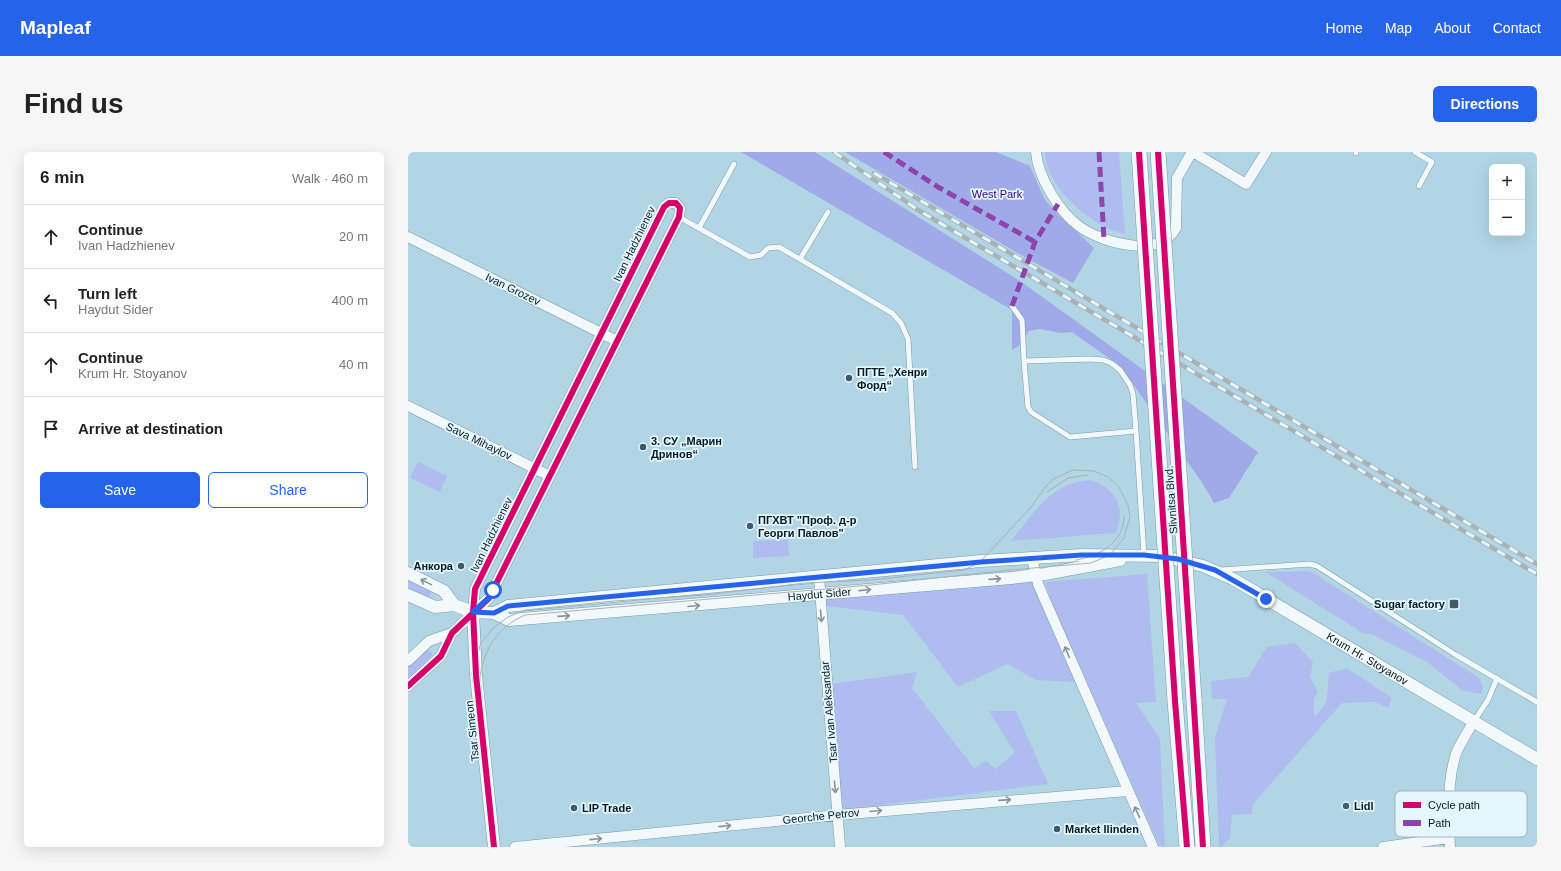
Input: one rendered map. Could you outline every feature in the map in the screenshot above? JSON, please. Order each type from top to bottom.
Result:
[{"type":"main road","name":"Slivnitsa Blvd.","points":[[1139,152],[1186,846]]},
{"type":"main road","name":"Slivnitsa Blvd.","points":[[1158,152],[1203,847]]},
{"type":"street","points":[[1036,152],[1037,163],[1042,178],[1058,204],[1079,226],[1100,238],[1121,243],[1147,245],[1159,244],[1166,240],[1172,235],[1176,228],[1178,178],[1192,152],[1246,184],[1266,152]]},
{"type":"street","name":"Ivan Hadzhienev","points":[[473,612],[475,589],[666,204],[672,202],[678,205],[681,212],[679,217]]},
{"type":"street","points":[[408,686],[441,656],[452,633],[489,598],[679,217]]},
{"type":"street","name":"Ivan Grozev","points":[[408,236],[617,340]]},
{"type":"street","name":"Sava Mihaylov","points":[[408,406],[550,476]]},
{"type":"street","name":"Haydut Sider","points":[[454,605],[473,612],[494,613],[509,620],[526,619],[1034,576],[1088,567],[1144,555]]},
{"type":"street","name":"Haydut Sider","points":[[494,613],[508,606],[1032,558],[1144,555],[1161,556],[1195,564]]},
{"type":"street","points":[[1032,558],[1034,576],[1127,791],[1153,847]]},
{"type":"street","name":"Krum Hr. Stoyanov","points":[[1195,564],[1215,570],[1233,579],[1537,759]]},
{"type":"street","points":[[408,573],[444,591],[454,605],[435,608],[408,595]]},
{"type":"street","name":"Tsar Ivan Aleksandar","points":[[818,577],[840,847]]},
{"type":"street","name":"Tsar Simeon","points":[[473,612],[476,675],[494,847]]},
{"type":"street","points":[[408,661],[429,642],[452,633]]},
{"type":"street","points":[[1450,791],[1453,765],[1458,751],[1474,721]]},
{"type":"street","name":"Georche Petrov","points":[[515,847],[837,815],[1127,791]]},
{"type":"street","points":[[1383,847],[1450,843]]},
{"type":"lane","points":[[1415,152],[1432,162],[1419,186]]},
{"type":"lane","points":[[699,228],[734,164]]},
{"type":"lane","points":[[800,259],[828,212]]},
{"type":"lane","points":[[679,217],[750,257],[761,255],[768,248],[779,248],[892,313],[901,323],[908,339],[915,467]]},
{"type":"lane","points":[[1012,306],[1022,320],[1028,407],[1031,412],[1070,437],[1136,431]]},
{"type":"lane","points":[[1024,362],[1089,359],[1103,360],[1111,363],[1127,380],[1133,394],[1144,555]]},
{"type":"lane","points":[[1215,570],[1310,564],[1317,566],[1456,655],[1537,702]]},
{"type":"lane","points":[[1474,721],[1488,700],[1497,678]]},
{"type":"shaded area","points":[[1045,152],[1119,152],[1125,234],[1112,230],[1099,223],[1073,204],[1053,179],[1047,166]]},
{"type":"shaded area","points":[[418,462],[447,476],[440,492],[410,478]]},
{"type":"shaded area","points":[[1090,480],[1099,483],[1106,488],[1112,493],[1116,500],[1120,515],[1116,533],[1011,541],[1044,501],[1054,493],[1076,482]]},
{"type":"shaded area","points":[[788,540],[789,556],[753,558],[753,541]]},
{"type":"shaded area","points":[[1308,571],[1479,678],[1483,687],[1481,694],[1462,690],[1427,662],[1373,635],[1363,633],[1265,572]]},
{"type":"shaded area","points":[[1147,574],[1156,702],[1136,703],[1160,739],[1165,845],[1163,847],[1159,845],[1052,604],[1045,582]]},
{"type":"shaded area","points":[[408,578],[431,589],[431,595],[428,598],[408,589]]},
{"type":"shaded area","points":[[1031,579],[1076,682],[1036,680],[1007,664],[958,687],[903,615],[827,606],[825,598]]},
{"type":"shaded area","points":[[1295,643],[1313,662],[1310,677],[1318,692],[1314,699],[1314,717],[1323,708],[1327,698],[1329,673],[1347,668],[1392,698],[1388,708],[1376,702],[1342,703],[1253,804],[1252,814],[1232,815],[1230,838],[1221,847],[1219,847],[1215,737],[1227,699],[1212,699],[1211,681],[1248,677],[1267,647]]},
{"type":"shaded area","points":[[426,648],[433,655],[408,678],[408,664]]},
{"type":"shaded area","points":[[917,672],[912,688],[974,768],[986,761],[995,769],[1015,753],[989,711],[1016,711],[1048,784],[842,810],[831,684]]},
{"type":"green space","points":[[741,152],[815,152],[1020,281],[1258,452],[1229,498],[1214,503],[1203,484],[1131,381],[1117,364],[1072,332],[1061,333],[1040,329],[1029,331],[1019,346],[1012,350],[1012,310]]},
{"type":"green space","name":"West Park","points":[[845,152],[996,152],[1030,166],[1044,198],[1052,208],[1094,248],[1073,283],[1028,259]]},
{"type":"tram line","points":[[491,847],[482,748],[472,674],[481,643],[493,628],[508,617],[525,610],[614,601],[704,595],[805,583],[870,580],[965,570],[981,561],[1032,506],[1046,486],[1055,478],[1073,470],[1094,471],[1108,477],[1119,487],[1128,505],[1130,516],[1124,538],[1110,555],[1091,563],[871,585],[525,615],[516,620],[500,632],[494,639],[485,656],[480,676],[496,847]]},
{"type":"tram line","points":[[1047,492],[1068,478],[1088,475]]},
{"type":"tram line","points":[[1076,560],[1093,555],[1109,547],[1120,534],[1124,516]]},
{"type":"railway","points":[[834,152],[918,210],[1537,574]]},
{"type":"railway","points":[[874,173],[1537,564]]},
{"type":"marked path","points":[[884,152],[938,187],[1035,242]]},
{"type":"marked path","points":[[1099,152],[1104,239]]},
{"type":"marked path","points":[[1012,306],[1035,242],[1058,204]]},
{"type":"cycle path","points":[[1139,152],[1175,701],[1187,847]]},
{"type":"cycle path","points":[[1158,152],[1203,847]]},
{"type":"cycle path","points":[[408,686],[441,656],[452,633],[489,598],[679,217],[680,208],[676,203],[669,203],[664,207],[475,589],[473,612],[476,675],[494,847]]},
{"type":"place","name":"ПГТЕ „Хенри Форд“","points":[[849,378]]},
{"type":"place","name":"3. СУ „Марин Дринов“","points":[[643,447]]},
{"type":"place","name":"ПГХВТ \"Проф. д-р Георги Павлов\"","points":[[750,526]]},
{"type":"place","name":"Анкора","points":[[461,566]]},
{"type":"place","name":"Sugar factory","points":[[1454,604]]},
{"type":"place","name":"Lidl","points":[[1346,806]]},
{"type":"place","name":"LIP Trade","points":[[574,808]]},
{"type":"place","name":"Market Ilinden","points":[[1057,829]]},
{"type":"route","points":[[493,590],[489,598],[473,612],[494,613],[508,606],[981,562],[1082,555],[1144,555],[1178,559],[1215,570],[1266,599]]}]
